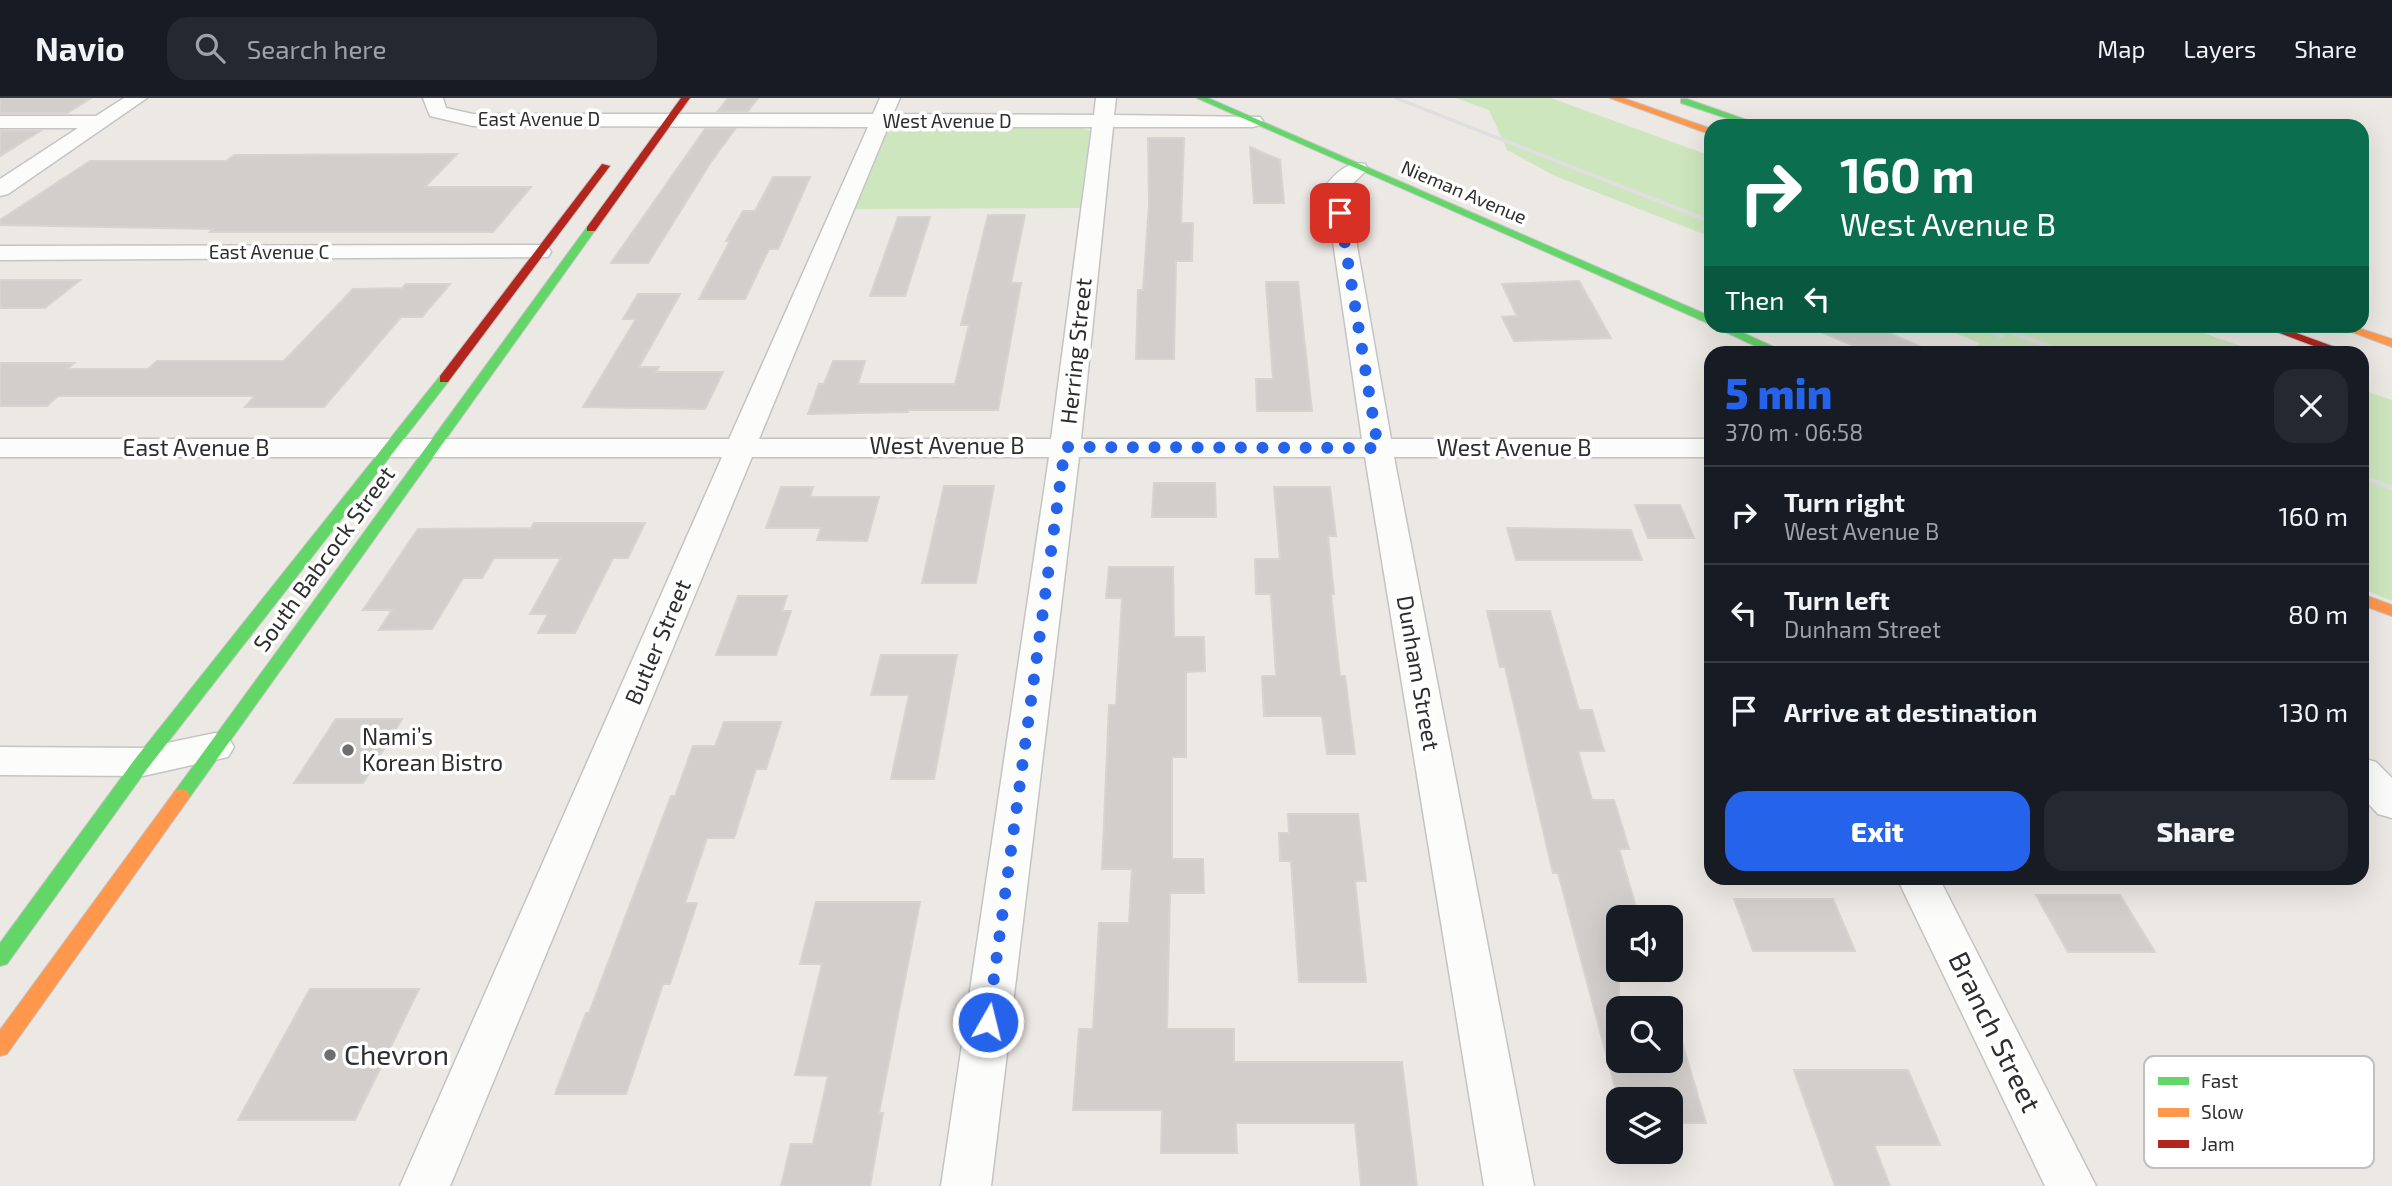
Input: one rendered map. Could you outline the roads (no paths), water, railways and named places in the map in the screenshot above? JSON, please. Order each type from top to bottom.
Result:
[{"type":"main road","name":"South Babcock Street","points":[[0,1047],[686,98]]},
{"type":"main road","name":"Nieman Avenue","points":[[1201,98],[1357,169],[1704,319]]},
{"type":"main road","points":[[1614,98],[1704,129]]},
{"type":"main road","points":[[1676,98],[1738,119]]},
{"type":"main road","name":"South Babcock Street","points":[[0,958],[143,762],[393,447],[645,114]]},
{"type":"main road","points":[[1735,333],[1765,346]]},
{"type":"main road","points":[[2287,333],[2325,346]]},
{"type":"main road","points":[[2363,333],[2392,343]]},
{"type":"main road","points":[[2369,602],[2392,611]]},
{"type":"street","points":[[0,189],[137,98]]},
{"type":"street","name":"East Avenue D","points":[[435,105],[473,120],[645,114]]},
{"type":"street","name":"West Avenue D","points":[[645,114],[670,120],[885,109],[1104,110],[1253,121]]},
{"type":"street","name":"Butler Street","points":[[425,1186],[885,109]]},
{"type":"street","name":"Herring Street","points":[[966,1186],[1065,447],[1104,110]]},
{"type":"street","points":[[0,122],[101,122]]},
{"type":"street","name":"Dunham Street","points":[[1357,169],[1336,187],[1378,448],[1509,1186]]},
{"type":"street","name":"East Avenue C","points":[[0,253],[539,252]]},
{"type":"street","name":"West Avenue B","points":[[393,447],[1378,448],[1704,454]]},
{"type":"street","name":"East Avenue B","points":[[0,448],[393,447]]},
{"type":"street","points":[[0,761],[143,762],[215,747]]},
{"type":"street","points":[[2369,779],[2392,803]]},
{"type":"street","name":"Branch Street","points":[[1921,885],[2071,1186]]},
{"type":"railway","points":[[1396,98],[1704,219]]},
{"type":"railway","points":[[1994,333],[2002,336]]},
{"type":"railway","points":[[2013,333],[2047,346]]},
{"type":"railway","points":[[2369,480],[2392,488]]},
{"type":"place","name":"Nami’s Korean Bistro","points":[[348,750]]},
{"type":"place","name":"Chevron","points":[[330,1055]]}]
